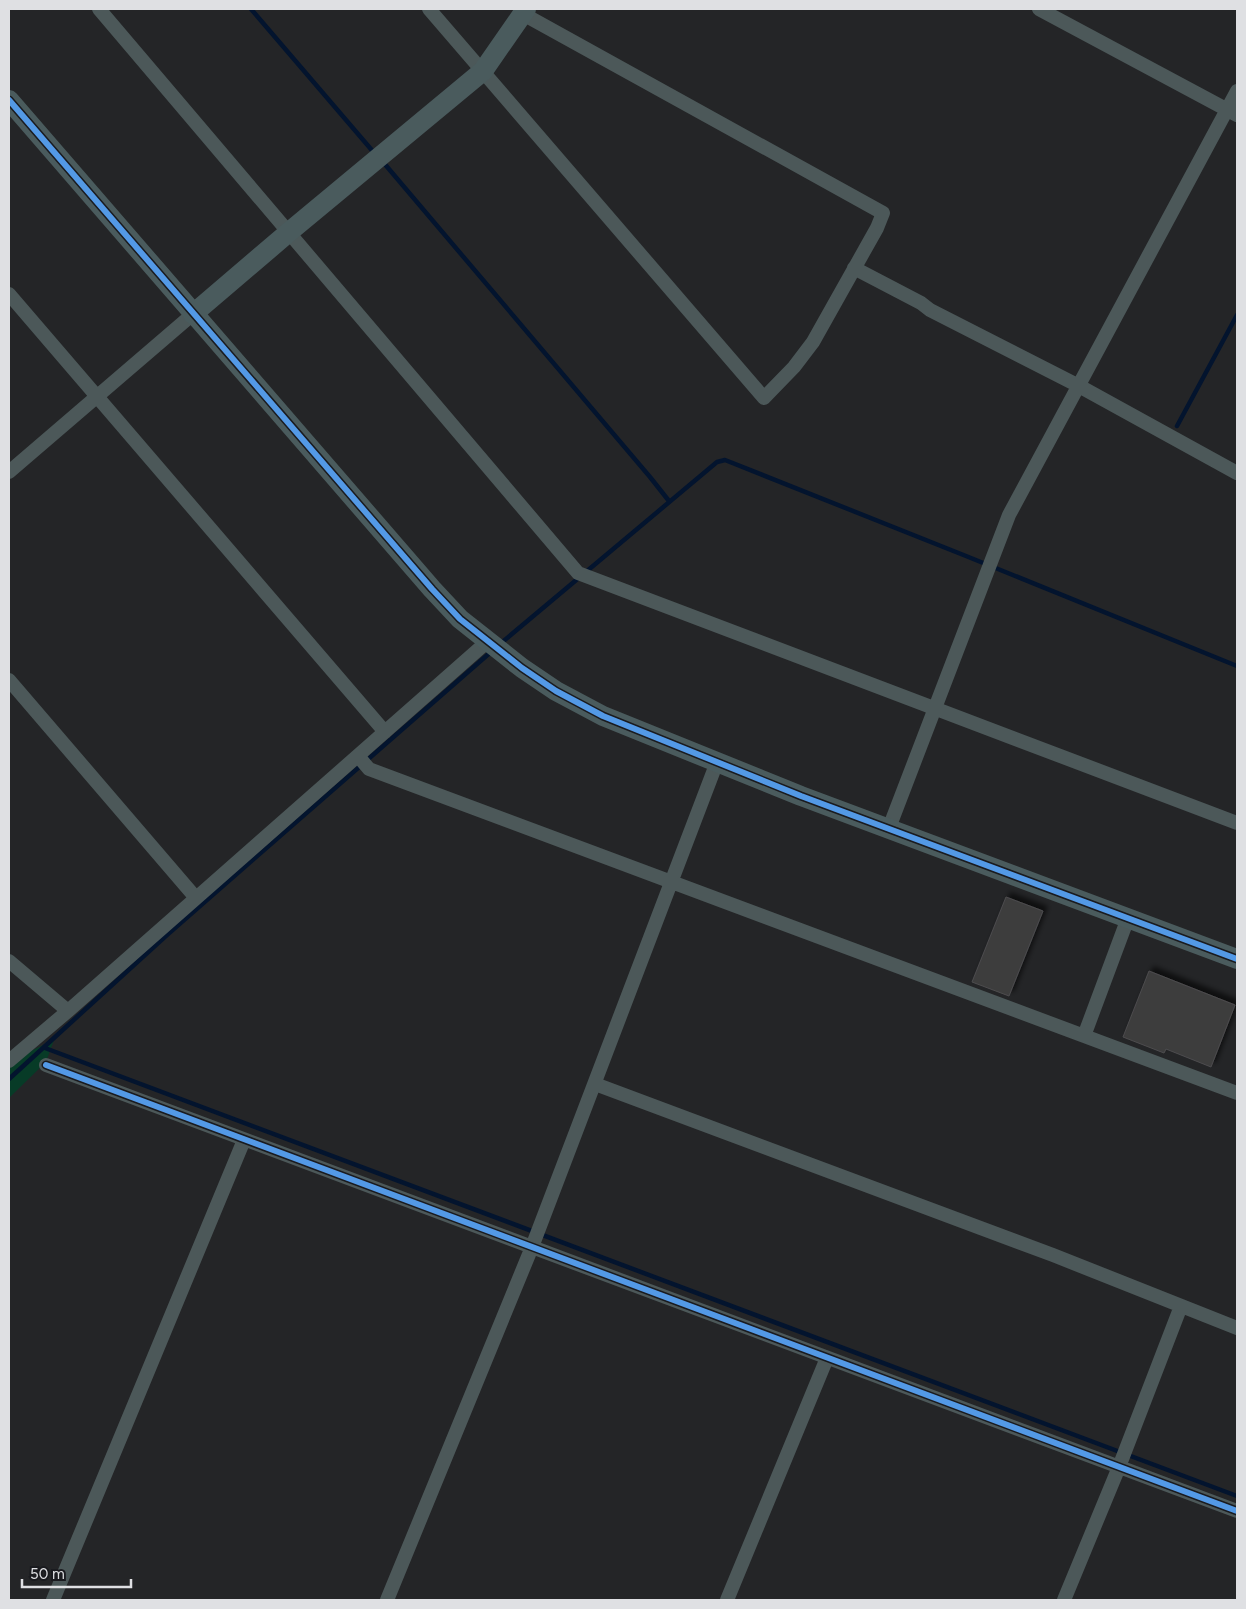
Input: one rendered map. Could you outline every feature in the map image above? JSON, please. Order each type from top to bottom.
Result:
[{"type":"street","points":[[99,9],[578,573],[1237,823]]},
{"type":"street","points":[[9,472],[289,232],[483,71],[524,11],[883,213],[813,342],[794,367],[764,398],[483,71],[429,9]]},
{"type":"street","points":[[1039,9],[1232,112]]},
{"type":"street","points":[[889,828],[1009,515],[1232,112],[1237,91]]},
{"type":"street","points":[[9,100],[432,589],[460,619],[522,668],[556,690],[603,716],[889,828],[1237,959]]},
{"type":"street","points":[[854,268],[921,303],[930,310],[1079,386],[1237,473]]},
{"type":"street","points":[[9,294],[385,732]]},
{"type":"street","points":[[9,1060],[68,1011],[488,641]]},
{"type":"street","points":[[9,680],[196,898]]},
{"type":"street","points":[[358,756],[370,769],[1237,1093]]},
{"type":"street","points":[[387,1600],[532,1247],[596,1084],[717,762]]},
{"type":"street","points":[[1084,1036],[1128,918]]},
{"type":"street","points":[[9,961],[68,1011]]},
{"type":"street","points":[[46,1065],[1237,1511]]},
{"type":"street","points":[[596,1084],[1053,1255],[1237,1328]]},
{"type":"street","points":[[53,1600],[244,1140]]},
{"type":"street","points":[[1064,1600],[1119,1467],[1182,1306]]},
{"type":"street","points":[[727,1600],[827,1358]]},
{"type":"green space","points":[[54,1040],[46,1062],[9,1098],[9,1066],[22,1055]]},
{"type":"building","points":[[1006,897],[1043,911],[1009,996],[972,982]]},
{"type":"building","points":[[1149,971],[1235,1005],[1211,1067],[1166,1049],[1164,1053],[1123,1037]]},
{"type":"waterway","points":[[251,9],[376,155]]},
{"type":"waterway","points":[[383,162],[669,501]]},
{"type":"waterway","points":[[1177,426],[1237,315]]},
{"type":"waterway","points":[[500,644],[717,462],[725,460],[1237,666]]},
{"type":"waterway","points":[[9,1079],[168,934],[492,651]]},
{"type":"waterway","points":[[45,1048],[1237,1496]]},
{"type":"cycle path","points":[[9,100],[432,589],[460,619],[522,668],[556,691],[603,716],[801,796],[1237,959]]},
{"type":"cycle path","points":[[46,1065],[1237,1511]]}]
